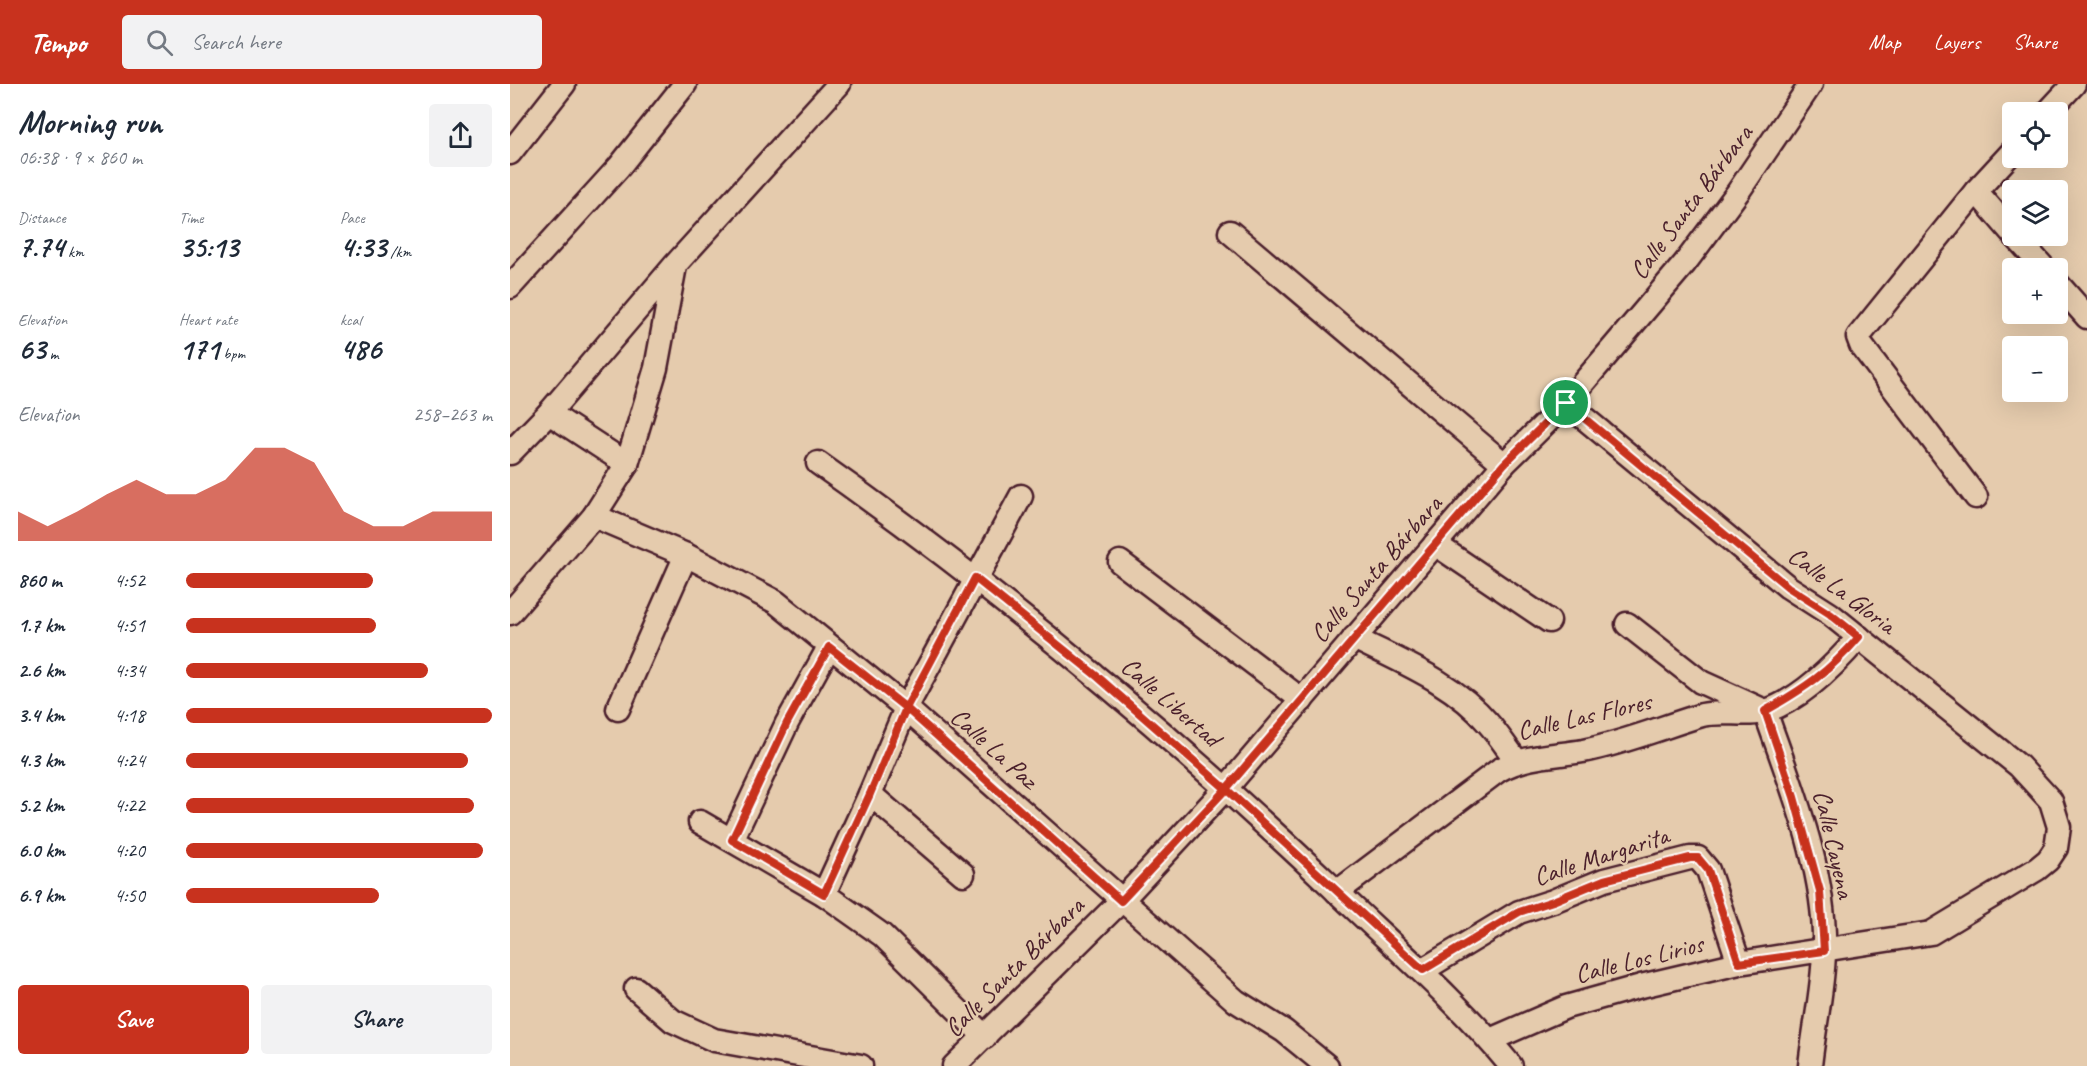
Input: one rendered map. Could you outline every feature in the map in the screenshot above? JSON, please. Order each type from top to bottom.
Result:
[{"type":"street","points":[[510,153],[564,84]]},
{"type":"street","points":[[510,287],[619,167],[685,84]]},
{"type":"street","points":[[510,453],[549,413],[675,266],[839,84]]},
{"type":"street","name":"Calle Santa Bárbara","points":[[954,1066],[1121,901],[1226,789],[1504,464],[1566,403],[1685,263],[1738,192],[1811,84]]},
{"type":"street","points":[[2057,102],[2074,84]]},
{"type":"street","points":[[1976,497],[1858,337],[1976,191],[2002,163]]},
{"type":"street","points":[[1976,191],[2002,221]]},
{"type":"street","points":[[1230,232],[1504,464]]},
{"type":"street","points":[[2024,246],[2035,258]]},
{"type":"street","points":[[510,614],[594,516],[627,464],[656,368],[675,266]]},
{"type":"street","points":[[2068,295],[2087,317]]},
{"type":"street","name":"Calle La Gloria","points":[[1566,403],[1788,587],[1830,614],[2019,766],[2041,788],[2056,814],[2059,838]]},
{"type":"street","points":[[549,413],[627,464]]},
{"type":"street","name":"Calle Libertad","points":[[818,463],[975,578],[1098,677],[1226,789],[1423,970],[1490,1040],[1511,1066]]},
{"type":"street","points":[[824,894],[906,708],[1021,496]]},
{"type":"street","name":"Calle La Paz","points":[[594,516],[686,555],[776,602],[906,708],[1121,901],[1236,1000],[1284,1031],[1327,1066]]},
{"type":"street","points":[[1435,544],[1549,621]]},
{"type":"street","points":[[618,709],[686,555]]},
{"type":"street","points":[[1120,562],[1302,700]]},
{"type":"street","points":[[1627,624],[1701,682],[1765,711]]},
{"type":"street","name":"Calle Las Flores","points":[[1337,892],[1499,770],[1516,760],[1543,754],[1581,751],[1615,743],[1708,714],[1765,711],[1812,684],[1837,663],[1859,637]]},
{"type":"street","points":[[1354,638],[1436,679],[1465,700],[1488,722],[1516,760]]},
{"type":"street","points":[[732,840],[787,723],[829,647]]},
{"type":"street","name":"Calle Cayena","points":[[1765,711],[1794,797],[1820,891],[1824,951],[1810,1066]]},
{"type":"street","points":[[870,794],[963,874]]},
{"type":"street","points":[[700,822],[824,894],[882,935],[985,1037]]},
{"type":"street","name":"Calle Los Lirios","points":[[1490,1040],[1566,1007],[1739,963],[1931,933],[2037,869],[2048,860],[2059,838]]},
{"type":"street","name":"Calle Margarita","points":[[1423,970],[1519,912],[1604,880],[1690,858],[1698,858],[1708,870],[1739,963]]},
{"type":"street","points":[[636,989],[673,1021],[714,1040],[861,1066]]},
{"type":"route","points":[[1566,403],[1504,464],[1226,789],[1121,901],[906,708],[829,647],[787,723],[732,840],[824,894],[906,708],[975,578],[1098,677],[1226,789],[1423,970],[1482,932],[1519,912],[1604,880],[1690,858],[1698,858],[1708,870],[1739,963],[1824,951],[1820,891],[1794,797],[1765,711],[1812,684],[1837,663],[1859,637],[1830,614],[1788,587],[1566,403]]}]
